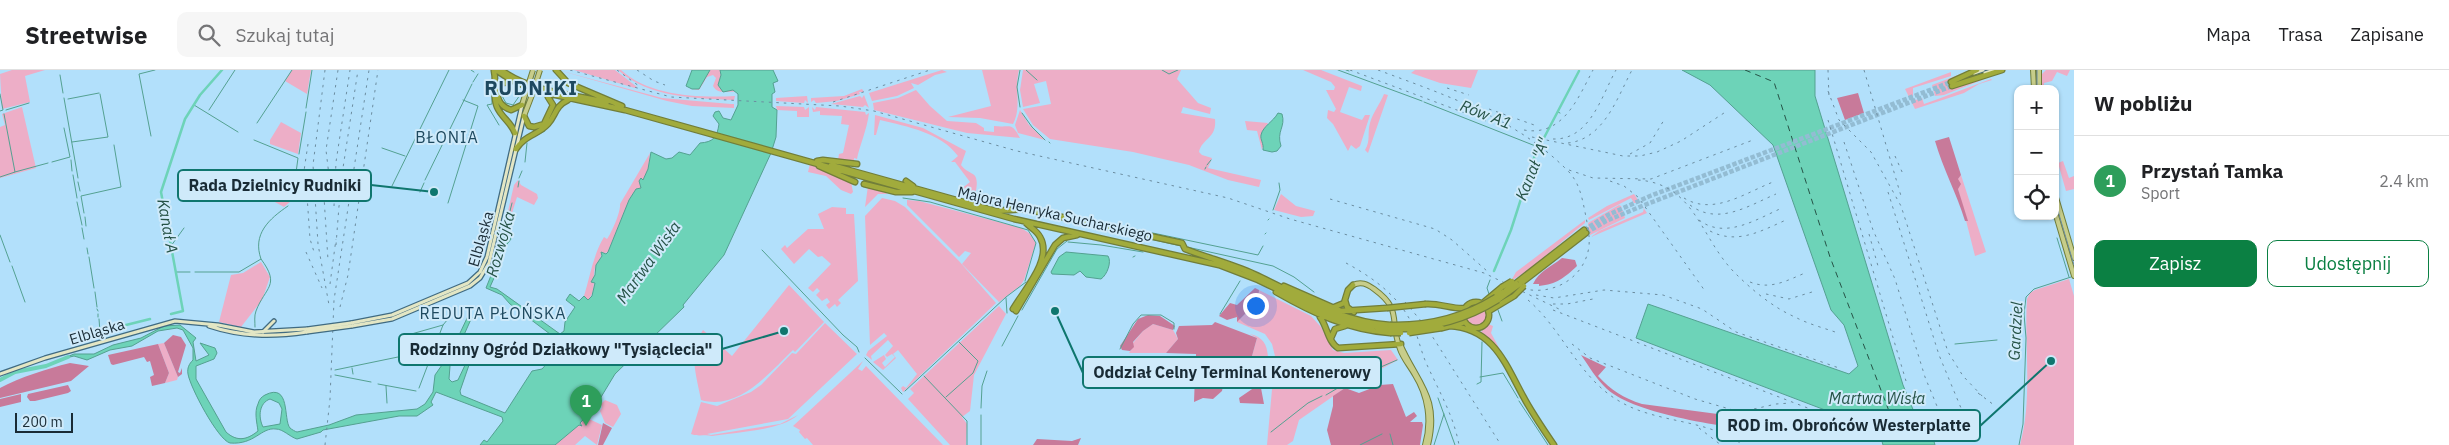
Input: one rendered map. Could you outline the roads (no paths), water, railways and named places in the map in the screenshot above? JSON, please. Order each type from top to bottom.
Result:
[{"type":"highway","name":"Majora Henryka Sucharskiego","points":[[494,70],[510,80],[537,91],[602,104],[675,122]]},
{"type":"highway","points":[[494,70],[509,82],[528,91],[548,97],[595,105],[602,104]]},
{"type":"highway","points":[[494,70],[496,83],[494,98],[498,108],[510,122],[515,133]]},
{"type":"highway","name":"Majora Henryka Sucharskiego","points":[[501,70],[522,82],[540,88],[622,106],[851,172],[996,211],[1025,209],[1182,243],[1185,249],[1240,268],[1272,285]]},
{"type":"highway","points":[[556,70],[566,82],[622,106]]},
{"type":"highway","points":[[1968,78],[1977,70]]},
{"type":"highway","points":[[1951,84],[1968,78],[1984,77],[2002,70]]},
{"type":"highway","points":[[509,82],[503,83],[498,87],[499,101],[503,106],[511,110],[522,105]]},
{"type":"highway","points":[[524,116],[527,124],[532,127],[544,124],[553,104],[548,97]]},
{"type":"highway","points":[[516,149],[524,138],[547,125],[557,107],[568,100]]},
{"type":"highway","points":[[814,161],[823,160],[857,164]]},
{"type":"highway","points":[[814,161],[824,169],[854,182]]},
{"type":"highway","points":[[906,181],[916,190]]},
{"type":"highway","points":[[864,184],[896,192],[916,190]]},
{"type":"highway","name":"Majora Henryka Sucharskiego","points":[[916,190],[1025,222],[1209,262],[1236,270],[1333,313],[1390,329],[1445,320],[1497,299],[1506,290],[1518,284],[1531,276],[1585,231],[1525,276],[1518,284]]},
{"type":"highway","points":[[1025,222],[1040,235],[1044,252],[1015,310],[1055,245],[1066,237],[1081,234]]},
{"type":"highway","points":[[1486,340],[1478,328],[1465,322],[1415,332],[1348,326],[1320,316],[1274,291],[1272,285],[1279,284],[1330,308],[1354,312],[1426,304],[1440,304],[1459,309],[1465,308],[1474,302],[1482,303],[1506,290]]},
{"type":"highway","points":[[1489,311],[1514,296],[1518,284]]},
{"type":"highway","points":[[1330,308],[1339,306],[1345,300],[1348,290],[1353,285]]},
{"type":"highway","points":[[1345,300],[1348,307],[1354,312]]},
{"type":"highway","points":[[1478,328],[1488,321],[1489,311],[1482,303]]},
{"type":"highway","points":[[1465,308],[1463,315],[1465,322]]},
{"type":"highway","points":[[1320,316],[1335,346],[1342,349],[1397,342]]},
{"type":"highway","points":[[1331,339],[1335,329],[1348,326]]},
{"type":"highway","points":[[1449,326],[1467,328],[1486,340],[1503,356],[1523,397],[1554,445]]},
{"type":"highway","points":[[1478,328],[1479,335]]},
{"type":"main road","name":"Elbląska","points":[[352,325],[397,313],[464,285],[477,276],[487,257],[515,133],[533,70]]},
{"type":"main road","name":"Elbląska","points":[[202,324],[230,332],[266,336],[352,325],[396,317],[470,286],[480,278],[489,263],[524,116],[540,70]]},
{"type":"main road","points":[[1968,78],[1983,70]]},
{"type":"main road","points":[[1968,78],[1994,70]]},
{"type":"main road","points":[[2033,70],[2034,85]]},
{"type":"main road","points":[[2039,70],[2039,85]]},
{"type":"main road","points":[[2059,207],[2074,258]]},
{"type":"main road","points":[[2057,220],[2074,276]]},
{"type":"main road","points":[[1353,285],[1366,284],[1388,300],[1393,308],[1397,342],[1420,378],[1428,398],[1431,422],[1427,445]]},
{"type":"main road","name":"Elbląska","points":[[0,374],[45,358],[162,324],[179,321],[263,333],[307,330]]},
{"type":"main road","points":[[263,333],[274,322]]},
{"type":"main road","points":[[268,327],[270,332]]},
{"type":"main road","points":[[266,336],[266,341]]},
{"type":"water","points":[[692,70],[710,70],[699,89],[692,89],[686,86]]},
{"type":"water","name":"Martwa Wisła","points":[[720,70],[773,70],[778,81],[773,83],[775,92],[772,94],[772,107],[777,110],[776,137],[771,153],[724,255],[683,305],[684,307],[615,374],[595,407],[580,423],[582,426],[579,425],[555,445],[480,445],[484,440],[487,442],[503,421],[502,417],[436,392],[431,402],[433,405],[417,416],[399,416],[323,430],[297,439],[281,430],[271,429],[252,439],[239,443],[230,443],[225,440],[212,423],[190,381],[188,372],[190,363],[193,360],[193,348],[183,330],[177,328],[158,331],[132,346],[110,350],[87,360],[74,356],[62,359],[74,354],[94,354],[113,345],[141,338],[164,326],[180,325],[196,338],[193,342],[196,361],[209,355],[200,343],[215,348],[217,353],[214,359],[196,366],[196,379],[226,432],[242,439],[258,431],[256,414],[259,401],[264,396],[273,392],[279,394],[282,398],[285,404],[288,424],[290,428],[297,432],[329,425],[356,415],[417,409],[425,404],[433,392],[435,375],[451,352],[469,314],[472,317],[450,366],[449,379],[452,382],[458,380],[466,363],[469,365],[460,391],[461,395],[505,413],[532,371],[542,369],[551,359],[549,357],[551,354],[547,352],[554,337],[510,304],[502,295],[486,288],[496,263],[505,224],[507,224],[507,232],[511,239],[501,252],[498,269],[490,287],[497,289],[560,334],[564,331],[565,322],[575,307],[566,300],[570,294],[579,301],[584,296],[588,300],[592,296],[595,283],[591,282],[595,275],[596,265],[602,256],[601,252],[606,254],[608,252],[629,200],[636,189],[641,188],[639,181],[641,178],[643,180],[648,169],[651,152],[666,159],[672,158],[679,152],[690,155],[700,143],[708,142],[716,136],[719,124],[713,116],[715,112],[719,111],[723,118],[731,120],[738,105],[738,94],[733,90],[723,92],[718,85],[721,75]],"holes":[[[270,399],[279,403],[282,409],[280,424],[263,427],[260,419],[262,407]]]},
{"type":"water","name":"Martwa Wisła","points":[[1682,70],[1815,70],[1815,96],[1903,385],[1923,434],[1933,438],[1935,445],[1883,445],[1881,438],[1867,426],[1636,338],[1648,304],[1849,374],[1858,366],[1844,325],[1831,310],[1773,145],[1710,85]]},
{"type":"water","points":[[1278,113],[1282,114],[1283,118],[1280,136],[1281,146],[1277,151],[1263,150],[1262,132]]},
{"type":"water","points":[[1066,252],[1108,256],[1109,265],[1107,272],[1101,279],[1086,277],[1080,271],[1074,275],[1052,274],[1051,272],[1059,257]]},
{"type":"waterway","points":[[151,136],[139,74],[155,70]]},
{"type":"waterway","name":"Kanał A","points":[[171,314],[183,311],[161,192],[185,119],[200,95],[222,70]]},
{"type":"waterway","points":[[209,110],[235,70]]},
{"type":"waterway","points":[[257,123],[292,70]]},
{"type":"waterway","points":[[306,108],[312,70]]},
{"type":"waterway","points":[[392,186],[449,70]]},
{"type":"waterway","points":[[1020,70],[1017,87],[1020,107]]},
{"type":"waterway","points":[[1026,70],[1037,80]]},
{"type":"waterway","points":[[1162,70],[1169,74],[1178,70]]},
{"type":"waterway","name":"Rów A1","points":[[1338,70],[1422,101]]},
{"type":"waterway","name":"Kanał \"A\"","points":[[1494,271],[1511,230],[1535,155],[1579,71]]},
{"type":"waterway","points":[[473,82],[478,74]]},
{"type":"waterway","points":[[60,75],[63,93]]},
{"type":"waterway","points":[[425,180],[472,84]]},
{"type":"waterway","points":[[503,86],[501,94],[506,103],[513,105],[520,95]]},
{"type":"waterway","points":[[492,87],[492,104],[487,105],[499,125]]},
{"type":"waterway","points":[[68,99],[99,93]]},
{"type":"waterway","points":[[0,94],[3,110],[0,111]]},
{"type":"waterway","points":[[72,142],[108,137],[100,94]]},
{"type":"waterway","points":[[64,98],[78,178]]},
{"type":"waterway","points":[[448,203],[478,106],[463,100]]},
{"type":"waterway","name":"Rów A1","points":[[1424,102],[1538,147]]},
{"type":"waterway","points":[[6,110],[29,103]]},
{"type":"waterway","points":[[194,105],[238,132]]},
{"type":"waterway","points":[[299,154],[306,112]]},
{"type":"waterway","points":[[1022,113],[1045,140]]},
{"type":"waterway","points":[[0,177],[15,172],[4,114]]},
{"type":"waterway","points":[[52,162],[70,157],[64,128]]},
{"type":"waterway","points":[[537,135],[545,131]]},
{"type":"waterway","points":[[254,140],[298,158],[295,180]]},
{"type":"waterway","name":"Rozwójka","points":[[525,162],[527,143]]},
{"type":"waterway","points":[[84,213],[81,196],[121,187],[114,145]]},
{"type":"waterway","points":[[382,148],[405,156]]},
{"type":"waterway","points":[[71,160],[72,171]]},
{"type":"waterway","points":[[1207,165],[1211,160]]},
{"type":"waterway","points":[[15,172],[48,163]]},
{"type":"waterway","name":"Rozwójka","points":[[519,178],[522,171]]},
{"type":"waterway","points":[[73,175],[77,198]]},
{"type":"waterway","name":"Rozwójka","points":[[518,187],[519,181]]},
{"type":"waterway","points":[[78,182],[80,191]]},
{"type":"waterway","points":[[420,192],[424,183]]},
{"type":"waterway","points":[[1273,210],[1280,190],[1279,183]]},
{"type":"waterway","points":[[903,198],[930,202],[1028,230],[1036,243],[1025,281]]},
{"type":"waterway","points":[[77,202],[82,225]]},
{"type":"waterway","name":"Rozwójka","points":[[507,223],[512,203]]},
{"type":"waterway","points":[[989,204],[1008,208]]},
{"type":"waterway","points":[[261,259],[259,242],[264,228],[274,216],[288,206]]},
{"type":"waterway","points":[[1020,211],[1077,223]]},
{"type":"waterway","points":[[85,217],[86,226]]},
{"type":"waterway","points":[[1079,224],[1142,237]]},
{"type":"waterway","points":[[82,228],[84,239]]},
{"type":"waterway","points":[[171,246],[184,228]]},
{"type":"waterway","points":[[1148,232],[1258,255],[1263,246]]},
{"type":"waterway","points":[[0,235],[10,262]]},
{"type":"waterway","points":[[1146,238],[1181,246]]},
{"type":"waterway","points":[[2057,238],[2069,277]]},
{"type":"waterway","points":[[1022,310],[1057,249],[1067,241]]},
{"type":"waterway","points":[[1068,242],[1143,252]]},
{"type":"waterway","points":[[1187,247],[1273,266],[1294,277],[1314,292]]},
{"type":"waterway","points":[[87,248],[88,254]]},
{"type":"waterway","points":[[762,250],[843,335],[857,347],[859,352]]},
{"type":"waterway","points":[[89,257],[94,288]]},
{"type":"waterway","points":[[195,272],[239,272],[261,259],[267,268],[271,281],[256,311],[255,327]]},
{"type":"waterway","points":[[12,266],[25,302]]},
{"type":"waterway","points":[[177,272],[190,272]]},
{"type":"waterway","name":"Gardziel","points":[[2019,445],[2023,424],[2026,338],[2024,314],[2026,297],[2034,289],[2071,277]]},
{"type":"waterway","name":"Kanał \"A\"","points":[[1489,294],[1487,288],[1490,280]]},
{"type":"waterway","points":[[1220,314],[1240,281]]},
{"type":"waterway","points":[[905,391],[1006,297],[1026,282]]},
{"type":"waterway","points":[[95,292],[97,307]]},
{"type":"waterway","points":[[1006,298],[1007,313]]},
{"type":"waterway","name":"Kanał \"A\"","points":[[1498,310],[1502,321]]},
{"type":"waterway","points":[[1120,349],[1133,324],[1141,315],[1161,315],[1174,323],[1174,329]]},
{"type":"waterway","points":[[1002,346],[1018,316]]},
{"type":"waterway","points":[[99,319],[100,332]]},
{"type":"waterway","name":"Kanał A","points":[[118,327],[150,319]]},
{"type":"waterway","points":[[419,388],[443,325],[448,319]]},
{"type":"waterway","points":[[408,335],[443,325]]},
{"type":"waterway","points":[[1955,344],[1997,340]]},
{"type":"waterway","points":[[946,397],[973,373],[978,361],[959,342]]},
{"type":"waterway","name":"Kanał \"A\"","points":[[1477,384],[1481,382],[1482,342]]},
{"type":"waterway","points":[[408,356],[433,351]]},
{"type":"waterway","points":[[0,380],[15,372],[46,366],[68,357]]},
{"type":"waterway","points":[[335,370],[398,357]]},
{"type":"waterway","points":[[865,358],[902,394]]},
{"type":"waterway","points":[[1326,395],[1353,379],[1397,360]]},
{"type":"waterway","points":[[352,368],[353,374]]},
{"type":"waterway","points":[[981,408],[982,386],[987,371]]},
{"type":"waterway","points":[[1480,377],[1503,373],[1518,398]]},
{"type":"waterway","points":[[335,375],[371,382]]},
{"type":"waterway","points":[[924,376],[967,421],[967,445]]},
{"type":"waterway","points":[[1512,381],[1520,395]]},
{"type":"waterway","points":[[378,384],[416,391]]},
{"type":"waterway","points":[[386,386],[387,403]]},
{"type":"waterway","points":[[1271,432],[1308,403],[1322,396]]},
{"type":"waterway","points":[[1438,398],[1455,445]]},
{"type":"waterway","points":[[1519,401],[1548,445]]},
{"type":"waterway","points":[[1523,401],[1528,409]]},
{"type":"waterway","points":[[1434,445],[1444,414]]},
{"type":"waterway","points":[[981,415],[981,445]]},
{"type":"waterway","points":[[1360,445],[1382,434]]},
{"type":"waterway","points":[[1390,434],[1393,445]]},
{"type":"waterway","points":[[1544,434],[1551,445]]},
{"type":"tunnel","points":[[1584,230],[1608,215],[1650,196],[1951,82]]},
{"type":"tunnel","points":[[1586,233],[1606,221],[1642,206],[1952,86]]},
{"type":"tram line","points":[[2037,70],[2037,85]]},
{"type":"tram line","points":[[2059,214],[2074,265]]},
{"type":"railway","points":[[325,70],[313,165],[318,244],[329,305]]},
{"type":"railway","points":[[330,184],[326,150],[338,70]]},
{"type":"railway","points":[[334,206],[336,162],[350,70]]},
{"type":"railway","points":[[341,181],[358,70]]},
{"type":"railway","points":[[325,445],[330,399],[334,300],[369,70]]},
{"type":"railway","points":[[340,307],[348,275],[378,70]]},
{"type":"railway","points":[[570,70],[671,97],[840,106],[874,111],[1017,151],[1228,198],[1290,219],[1484,273],[1561,310]]},
{"type":"railway","points":[[617,70],[639,86]]},
{"type":"railway","points":[[637,70],[654,81],[665,85]]},
{"type":"railway","points":[[833,102],[930,70]]},
{"type":"railway","points":[[1350,70],[1497,125]]},
{"type":"railway","points":[[1378,70],[1454,99],[1503,122],[1548,152],[1575,180],[1581,195],[1588,229],[1589,246],[1586,258],[1581,268],[1565,283],[1544,290],[1521,288]]},
{"type":"railway","points":[[1524,130],[1538,131],[1549,128],[1559,121],[1575,103],[1593,70]]},
{"type":"railway","points":[[1553,139],[1566,137],[1585,125],[1593,115],[1616,70]]},
{"type":"railway","points":[[1568,143],[1580,140],[1600,126],[1615,104],[1632,70]]},
{"type":"railway","points":[[1828,70],[1829,98]]},
{"type":"railway","points":[[1864,70],[1901,196]]},
{"type":"railway","points":[[1447,88],[1469,95]]},
{"type":"railway","points":[[1828,91],[1839,120],[1871,152],[1901,206],[1948,352],[1963,376],[1984,398]]},
{"type":"railway","points":[[1489,109],[1537,126]]},
{"type":"railway","points":[[1532,137],[1623,156],[1640,156],[1657,152],[1681,141],[1724,113]]},
{"type":"railway","points":[[1630,154],[1650,143],[1664,120]]},
{"type":"railway","points":[[1828,120],[1906,381]]},
{"type":"railway","points":[[1569,170],[1593,178],[1651,179],[1753,140]]},
{"type":"railway","points":[[1844,142],[1873,230],[1895,279],[1925,377],[1941,416]]},
{"type":"railway","points":[[301,191],[308,144]]},
{"type":"railway","points":[[1895,156],[1903,174]]},
{"type":"railway","points":[[318,173],[324,197],[328,260]]},
{"type":"railway","points":[[336,245],[339,206],[347,176]]},
{"type":"railway","points":[[1638,180],[1657,184],[1673,191],[1685,202],[1724,260],[1742,280],[1764,298],[1779,309],[1800,319],[1838,333]]},
{"type":"railway","points":[[306,181],[310,239],[315,255]]},
{"type":"railway","points":[[1610,181],[1624,186],[1638,197],[1705,291]]},
{"type":"railway","points":[[1684,198],[1706,205],[1718,204],[1740,197],[1773,182]]},
{"type":"railway","points":[[1888,192],[1939,355],[1973,437]]},
{"type":"railway","points":[[1690,205],[1711,214],[1722,214],[1744,208],[1776,194]]},
{"type":"railway","points":[[1330,199],[1435,229],[1452,240],[1487,271]]},
{"type":"railway","points":[[1699,220],[1709,226],[1730,228],[1752,222],[1782,208]]},
{"type":"railway","points":[[1710,231],[1720,235],[1739,237],[1758,232],[1786,220]]},
{"type":"railway","points":[[1869,234],[1878,266]]},
{"type":"railway","points":[[330,284],[336,239]]},
{"type":"railway","points":[[306,252],[322,288]]},
{"type":"railway","points":[[1346,263],[1384,288],[1406,314],[1450,415],[1459,445]]},
{"type":"railway","points":[[1750,282],[1771,285],[1805,273]]},
{"type":"railway","points":[[1536,295],[1554,298],[1604,290],[1663,295],[1702,309],[1736,332],[1839,368]]},
{"type":"railway","points":[[1766,294],[1789,299],[1812,292]]},
{"type":"railway","points":[[1553,304],[1567,304],[1593,299]]},
{"type":"railway","points":[[1528,300],[1551,325],[1593,380],[1619,401],[1649,414],[1713,430],[1729,436],[1743,445]]},
{"type":"railway","points":[[1405,302],[1427,328],[1501,445]]},
{"type":"railway","points":[[1553,310],[1844,422]]},
{"type":"railway","points":[[1572,344],[1590,358],[1695,399],[1733,410],[1763,411]]},
{"type":"railway","points":[[1978,393],[1994,405]]},
{"type":"railway","points":[[1754,409],[1791,403]]},
{"type":"railway","points":[[1699,428],[1721,445]]},
{"type":"place","name":"Rada Dzielnicy Rudniki","points":[[434,192]]},
{"type":"place","name":"Oddział Celny Terminal Kontenerowy","points":[[1055,311]]},
{"type":"place","name":"Rodzinny Ogród Działkowy \"Tysiąclecia\"","points":[[784,331]]},
{"type":"place","name":"ROD im. Obrońców Westerplatte","points":[[2051,361]]},
{"type":"place","name":"Przystań Tamka","points":[[586,426]]},
{"type":"district","name":"RUDNIKI","points":[[531,88]]},
{"type":"district","name":"BŁONIA","points":[[447,137]]},
{"type":"district","name":"REDUTA PŁOŃSKA","points":[[493,313]]}]
